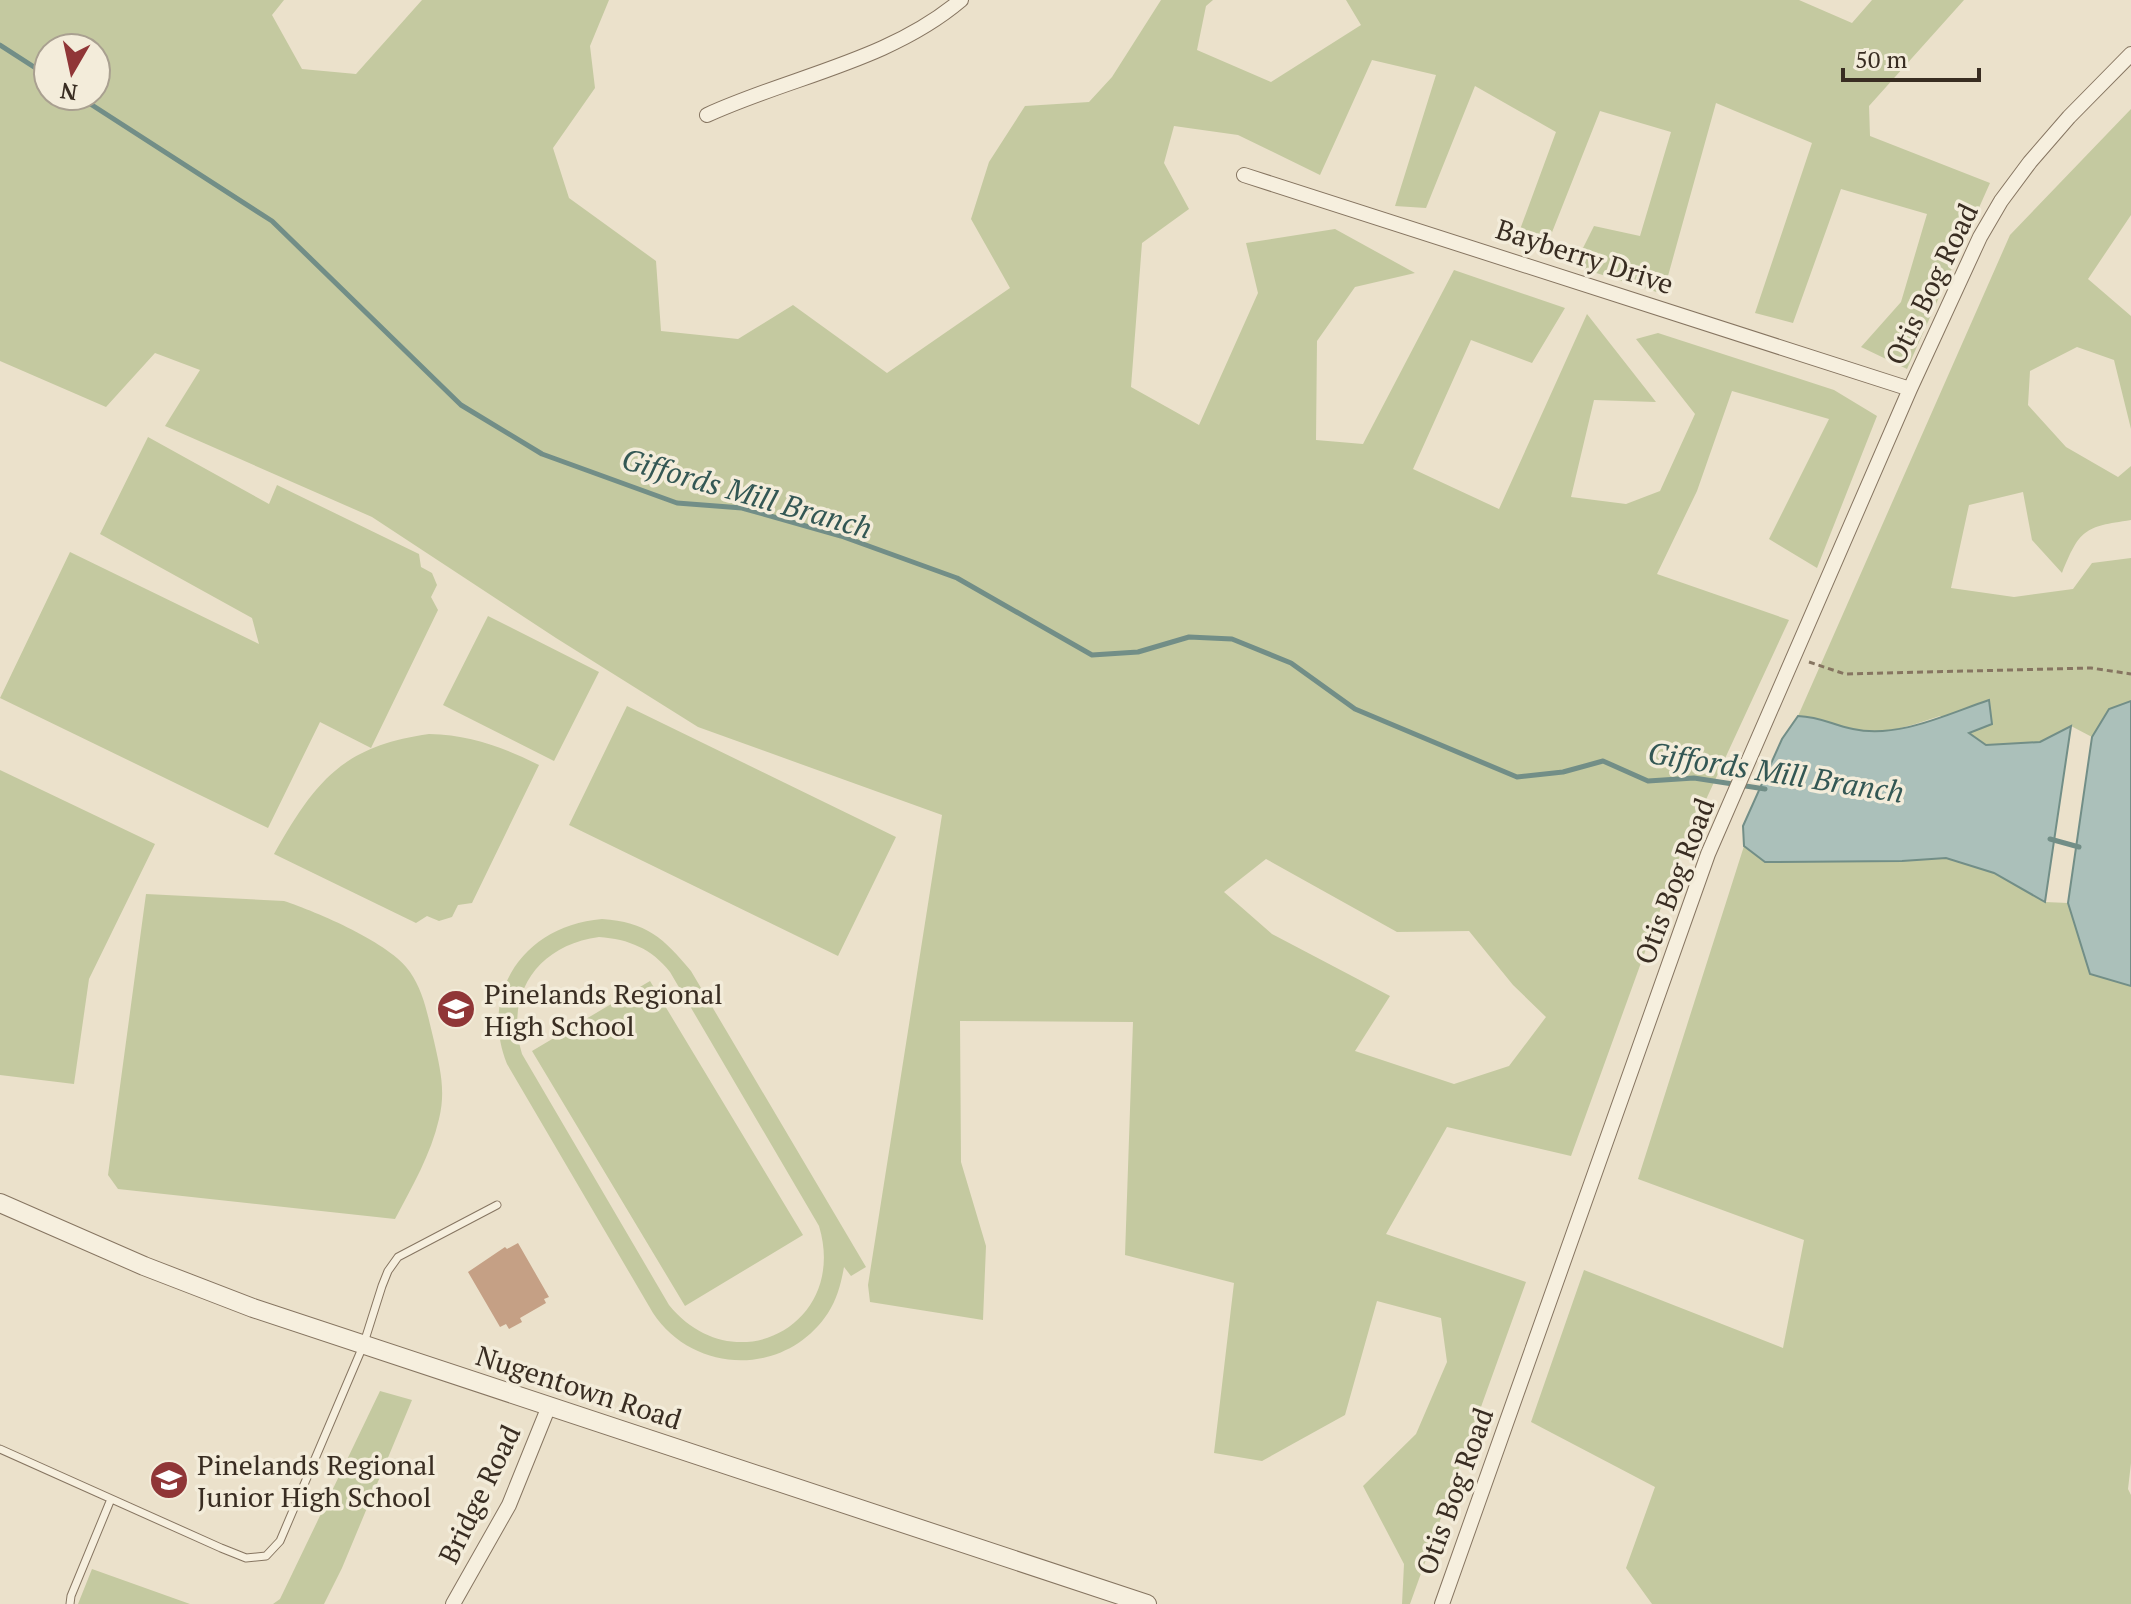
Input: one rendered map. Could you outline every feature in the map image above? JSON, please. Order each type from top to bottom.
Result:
[{"type":"street","points":[[707,115],[749,96],[891,46],[935,22],[961,0]]},
{"type":"street","name":"Otis Bog Road","points":[[1442,1604],[1708,854],[1910,389],[1980,237],[2001,201],[2069,117],[2131,54]]},
{"type":"street","name":"Bayberry Drive","points":[[1244,175],[1910,389]]},
{"type":"street","name":"Nugentown Road","points":[[0,1203],[144,1266],[253,1308],[1147,1604]]},
{"type":"street","name":"Bridge Road","points":[[453,1604],[509,1505],[549,1406]]},
{"type":"lane","points":[[0,1449],[246,1558],[266,1556],[280,1541],[363,1346],[388,1271],[398,1257],[497,1205]]},
{"type":"lane","points":[[70,1604],[111,1499]]},
{"type":"path","points":[[1794,657],[1845,674],[2091,668],[2131,674]]},
{"type":"green space","points":[[0,0],[284,0],[272,15],[302,69],[356,74],[422,0],[609,0],[590,46],[595,88],[553,148],[569,198],[656,261],[661,331],[738,339],[793,305],[887,373],[1010,288],[971,219],[989,162],[1025,106],[1089,102],[1112,77],[1161,0],[1213,0],[1206,6],[1197,50],[1271,82],[1361,25],[1346,0],[1799,0],[1852,23],[1872,0],[1964,0],[1869,106],[1870,136],[1990,183],[1907,369],[1861,347],[1901,302],[1927,214],[1841,189],[1793,323],[1755,313],[1812,143],[1716,103],[1663,294],[1574,266],[1594,226],[1640,236],[1671,132],[1600,111],[1545,250],[1515,243],[1556,132],[1475,86],[1426,208],[1395,206],[1436,75],[1372,60],[1320,175],[1238,135],[1174,126],[1164,163],[1189,209],[1142,243],[1131,387],[1199,425],[1258,293],[1246,243],[1335,229],[1415,273],[1355,287],[1317,341],[1316,440],[1363,444],[1454,270],[1565,308],[1532,363],[1471,340],[1413,469],[1499,509],[1587,314],[1656,402],[1594,400],[1571,497],[1626,504],[1660,491],[1695,414],[1636,339],[1658,333],[1834,390],[1877,416],[1817,568],[1769,539],[1829,419],[1732,391],[1697,491],[1657,574],[1789,620],[1679,858],[1571,1156],[1447,1127],[1386,1234],[1526,1282],[1410,1604],[1402,1604],[1404,1564],[1363,1486],[1416,1434],[1447,1362],[1441,1318],[1377,1301],[1345,1415],[1262,1461],[1214,1453],[1234,1283],[1125,1255],[1133,1022],[960,1021],[961,1162],[986,1246],[983,1320],[870,1302],[868,1285],[942,815],[698,727],[372,517],[165,426],[200,370],[155,353],[106,407],[0,361]],"holes":[[[1266,859],[1397,932],[1469,931],[1513,985],[1546,1017],[1509,1066],[1454,1084],[1355,1051],[1390,996],[1272,934],[1224,892]]]},
{"type":"green space","points":[[2131,109],[2131,215],[2088,279],[2131,316],[2131,429],[2114,360],[2077,347],[2030,371],[2028,405],[2066,447],[2118,477],[2131,466],[2131,520],[2103,525],[2086,533],[2074,547],[2062,573],[2032,540],[2023,492],[1969,505],[1951,588],[2014,597],[2073,589],[2092,563],[2131,558],[2131,701],[2109,709],[2092,737],[2071,726],[2040,742],[1986,746],[1940,716],[1898,729],[1876,732],[1853,730],[1798,716],[2010,235]]},
{"type":"green space","points":[[148,437],[269,504],[277,485],[419,554],[421,567],[432,573],[437,585],[431,597],[438,610],[371,748],[320,722],[268,828],[0,698],[70,552],[259,644],[252,618],[100,534]]},
{"type":"green space","points":[[488,616],[599,672],[554,761],[443,705]]},
{"type":"green space","points":[[627,706],[896,837],[838,956],[569,825]]},
{"type":"green space","points":[[429,734],[486,743],[539,765],[472,903],[458,905],[452,917],[439,921],[427,916],[416,923],[274,854],[303,807],[334,772],[374,748]]},
{"type":"green space","points":[[0,770],[155,844],[89,979],[74,1084],[0,1075]]},
{"type":"green space","points":[[1744,846],[1765,862],[1946,858],[1994,873],[2045,902],[2068,903],[2090,974],[2131,986],[2131,1463],[2128,1489],[2131,1495],[2131,1604],[1652,1604],[1626,1568],[1655,1487],[1531,1422],[1584,1270],[1783,1348],[1804,1240],[1638,1179]]},
{"type":"green space","points":[[146,894],[284,901],[370,940],[387,950],[410,972],[427,1014],[440,1070],[442,1099],[431,1145],[395,1219],[118,1189],[108,1175]]},
{"type":"green space","points":[[602,919],[631,924],[663,941],[681,959],[866,1267],[851,1276],[844,1267],[828,1313],[810,1334],[789,1349],[765,1357],[740,1360],[715,1357],[692,1348],[671,1333],[653,1313],[507,1064],[500,1037],[499,1011],[504,988],[515,966],[531,948],[551,934],[575,924]],"holes":[[[610,938],[648,951],[670,972],[819,1226],[824,1261],[817,1291],[802,1316],[780,1333],[753,1341],[724,1340],[695,1329],[669,1305],[522,1054],[518,1012],[522,993],[531,976],[559,950],[577,942]]]},
{"type":"green space","points":[[650,981],[803,1235],[685,1306],[532,1051]]},
{"type":"green space","points":[[380,1391],[412,1400],[324,1604],[273,1604],[280,1599]]},
{"type":"green space","points":[[92,1569],[190,1604],[78,1604]]},
{"type":"water","points":[[1989,700],[1992,724],[1969,733],[1986,745],[2040,742],[2071,726],[2045,902],[1994,873],[1946,858],[1765,862],[1744,846],[1743,826],[1782,739],[1798,716],[1853,729],[1887,731],[1922,724]]},
{"type":"water","points":[[2131,701],[2131,986],[2090,974],[2068,903],[2092,737],[2109,709]]},
{"type":"building","points":[[518,1243],[549,1297],[544,1299],[546,1303],[520,1318],[522,1322],[509,1329],[506,1324],[500,1327],[468,1272],[505,1247],[507,1249]]},
{"type":"waterway","name":"Giffords Mill Branch","points":[[0,45],[32,66]]},
{"type":"waterway","name":"Giffords Mill Branch","points":[[103,112],[272,221],[461,405],[542,454],[677,503],[742,508],[841,536],[957,578],[1092,655],[1138,652],[1189,637],[1232,639],[1291,663],[1355,709],[1517,777],[1563,772],[1603,761],[1648,781],[1694,778],[1765,789]]},
{"type":"waterway","name":"Giffords Mill Branch","points":[[2050,839],[2079,847]]},
{"type":"place","name":"Pinelands Regional High School","points":[[456,1009]]},
{"type":"place","name":"Pinelands Regional Junior High School","points":[[169,1480]]}]
